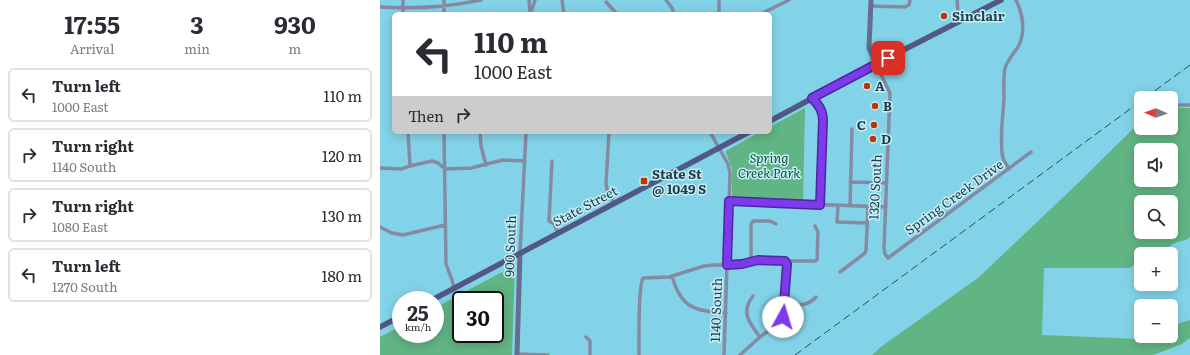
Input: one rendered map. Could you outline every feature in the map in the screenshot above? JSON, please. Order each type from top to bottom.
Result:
[{"type":"main road","points":[[772,120],[876,64],[1002,0]]},
{"type":"main road","name":"State Street","points":[[444,293],[614,202],[745,134]]},
{"type":"main road","points":[[380,328],[392,321]]},
{"type":"street","points":[[403,0],[403,12]]},
{"type":"street","points":[[444,0],[444,12]]},
{"type":"street","points":[[380,7],[403,8],[467,3],[481,0]]},
{"type":"street","points":[[530,0],[530,12]]},
{"type":"street","points":[[530,12],[535,0]]},
{"type":"street","points":[[562,0],[564,12]]},
{"type":"street","points":[[666,0],[672,8],[672,12]]},
{"type":"street","points":[[719,0],[719,12]]},
{"type":"street","points":[[765,12],[788,0]]},
{"type":"street","name":"1320 South","points":[[872,0],[870,48],[890,93],[884,248],[885,254],[888,258]]},
{"type":"street","points":[[871,6],[908,6],[910,0]]},
{"type":"street","points":[[957,0],[958,12],[961,21]]},
{"type":"street","points":[[1009,169],[1004,158],[1002,146],[1004,81],[1005,69],[1009,59],[1018,46],[1022,33],[1023,24],[1020,9],[1016,0]]},
{"type":"street","points":[[606,2],[615,12]]},
{"type":"street","points":[[812,98],[822,111],[823,121],[820,205]]},
{"type":"street","points":[[1178,105],[1190,105]]},
{"type":"street","points":[[850,206],[852,129]]},
{"type":"street","points":[[408,134],[410,166]]},
{"type":"street","points":[[444,134],[446,264],[454,288]]},
{"type":"street","points":[[480,134],[481,146],[486,165]]},
{"type":"street","name":"900 South","points":[[517,355],[526,134]]},
{"type":"street","points":[[609,134],[606,183],[607,190],[614,202]]},
{"type":"street","name":"1140 South","points":[[711,134],[728,167],[730,178],[724,355]]},
{"type":"street","name":"Spring Creek Drive","points":[[888,258],[1031,152]]},
{"type":"street","points":[[380,168],[401,169],[431,162],[438,163],[445,169],[471,168],[503,160],[524,161]]},
{"type":"street","points":[[552,161],[549,221],[554,224],[558,232]]},
{"type":"street","points":[[850,182],[887,184]]},
{"type":"street","points":[[729,201],[886,207]]},
{"type":"street","points":[[838,206],[837,222],[867,223]]},
{"type":"street","points":[[840,272],[865,253],[868,207]]},
{"type":"street","points":[[751,261],[751,225],[753,221],[770,221],[776,224]]},
{"type":"street","points":[[380,227],[392,233],[403,235],[445,225]]},
{"type":"street","points":[[639,355],[641,284],[644,277],[664,278],[704,266],[742,264],[758,260],[816,261],[818,232],[815,226]]},
{"type":"street","points":[[740,355],[783,318],[787,264],[785,261]]},
{"type":"street","points":[[672,276],[682,300],[692,308],[702,311],[726,314]]},
{"type":"street","points":[[753,296],[748,302],[748,317],[749,322],[760,337]]},
{"type":"street","points":[[785,304],[805,304],[812,301],[816,297]]},
{"type":"street","points":[[586,337],[590,341],[590,355]]},
{"type":"street","points":[[517,355],[548,355]]},
{"type":"green space","name":"Spring Creek Park","points":[[805,108],[803,200],[732,198],[732,168],[726,151],[756,134],[772,134],[772,126]]},
{"type":"green space","points":[[1178,108],[1190,108],[1190,236],[1188,239],[1168,247],[1134,247],[1134,266],[1129,268],[1044,268],[1042,335],[1134,339],[1134,343],[1178,343],[1178,324],[1190,320],[1190,338],[1182,344],[1153,355],[872,355],[882,346],[978,278],[1134,128],[1134,135],[1178,135]]},
{"type":"green space","points":[[515,265],[512,355],[380,355],[380,337],[392,331],[392,343],[444,343],[444,303],[452,299],[452,343],[504,343],[504,291],[467,291]]},
{"type":"railway","points":[[1155,91],[1190,65]]},
{"type":"railway","points":[[795,355],[1134,106]]},
{"type":"place","name":"Sinclair","points":[[944,16]]},
{"type":"place","name":"A","points":[[867,86]]},
{"type":"place","name":"B","points":[[875,106]]},
{"type":"place","name":"C","points":[[874,125]]},
{"type":"place","name":"D","points":[[873,139]]},
{"type":"place","name":"State St @ 1049 S","points":[[644,181]]},
{"type":"route","points":[[783,317],[787,264],[785,261],[754,260],[738,265],[727,265],[729,201],[820,205],[823,121],[822,111],[812,98],[888,58]]}]
